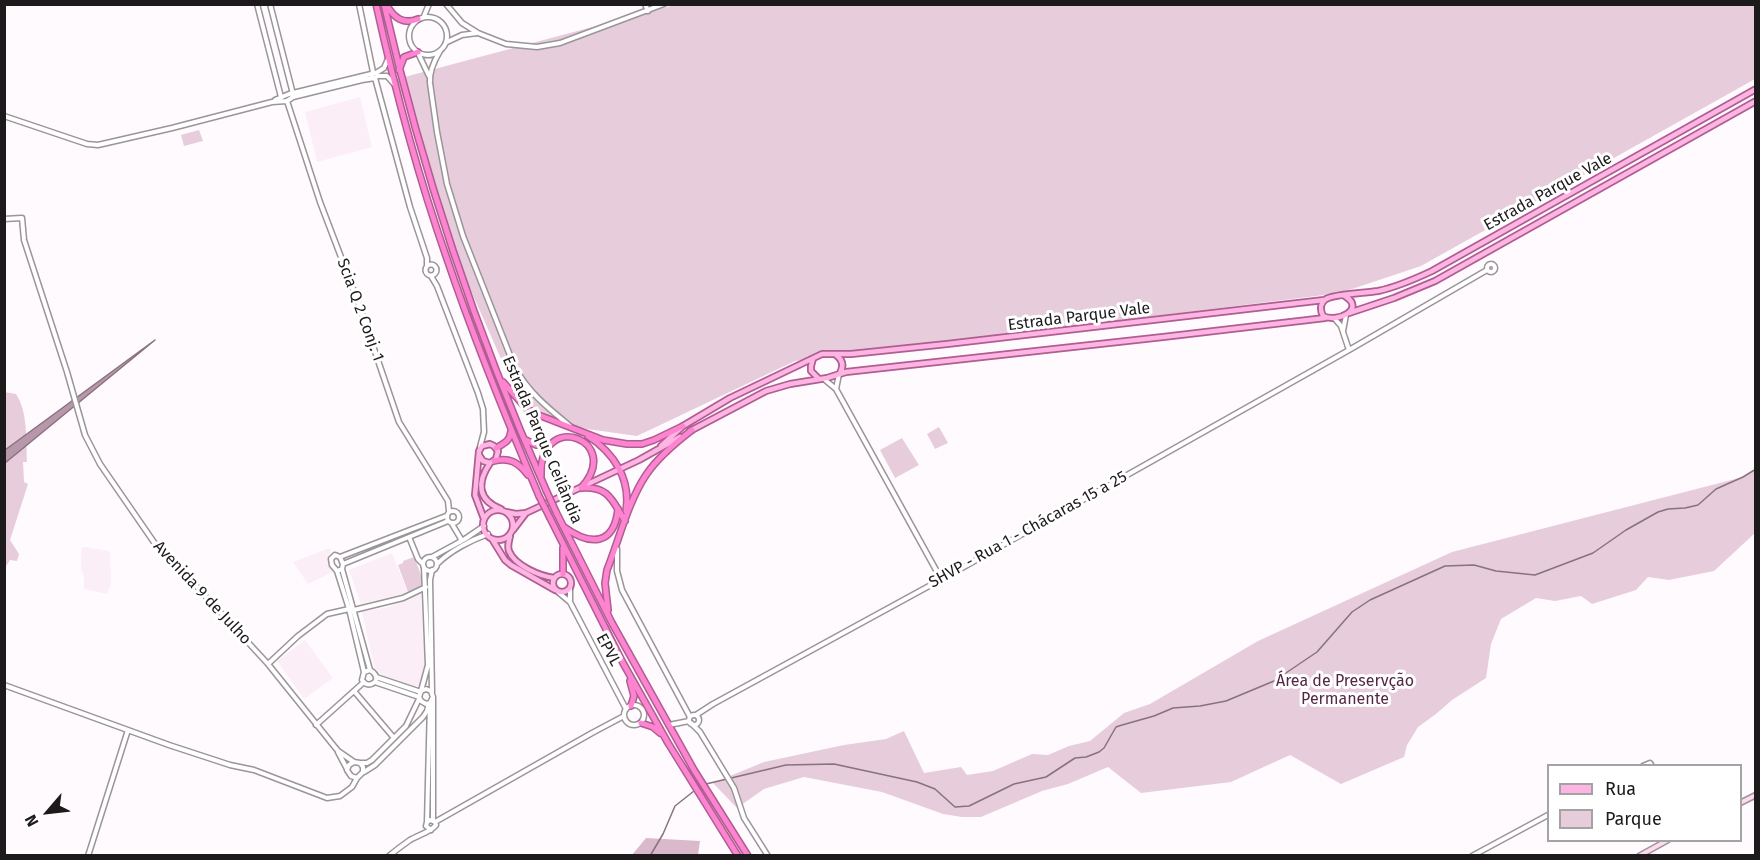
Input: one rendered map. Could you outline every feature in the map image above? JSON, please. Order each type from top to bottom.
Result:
[{"type":"highway","name":"Estrada Parque Ceilândia","points":[[376,4],[415,160],[447,259],[534,485],[623,663],[668,743],[738,855]]},
{"type":"highway","name":"Estrada Parque Ceilândia","points":[[385,4],[399,71],[456,264],[498,375],[546,490],[612,623],[710,796],[748,855]]},
{"type":"highway","points":[[385,4],[398,19],[409,21],[421,18]]},
{"type":"highway","points":[[399,71],[404,57],[407,54],[418,52]]},
{"type":"highway","points":[[498,375],[526,408],[603,440],[642,444],[683,426]]},
{"type":"highway","points":[[570,427],[599,444],[620,469],[627,493],[625,521]]},
{"type":"highway","points":[[496,448],[507,442],[511,429]]},
{"type":"highway","points":[[612,623],[606,602],[607,570],[638,489],[661,456],[692,430]]},
{"type":"highway","points":[[525,439],[536,445],[549,445],[570,436],[580,440],[589,448],[594,466],[589,480],[581,489]]},
{"type":"highway","points":[[542,480],[541,460],[549,445]]},
{"type":"highway","points":[[492,462],[504,459],[518,463],[534,485]]},
{"type":"highway","points":[[581,489],[590,488],[608,494],[625,521]]},
{"type":"highway","points":[[563,527],[581,538],[592,540],[603,538],[612,531],[618,509]]},
{"type":"highway","points":[[562,543],[563,574]]},
{"type":"highway","points":[[623,663],[634,696],[629,707]]},
{"type":"highway","points":[[640,723],[653,728],[668,743]]},
{"type":"main road","name":"Estrada Parque Vale","points":[[1345,296],[1381,290],[1412,280],[1452,260],[1755,89]]},
{"type":"main road","name":"Estrada Parque Vale","points":[[1348,314],[1435,281],[1755,101]]},
{"type":"main road","points":[[1606,174],[1607,180],[1611,182]]},
{"type":"main road","points":[[1335,296],[1345,296],[1351,302],[1352,308],[1348,314],[1325,318],[1321,310],[1324,300],[1335,296]]},
{"type":"main road","name":"Estrada Parque Vale","points":[[836,354],[957,343],[1324,300]]},
{"type":"main road","name":"Estrada Parque Vale","points":[[840,374],[1325,318]]},
{"type":"main road","points":[[484,519],[491,511],[526,513],[581,489],[654,452],[766,391],[840,374],[842,362],[836,354],[822,354],[744,390],[683,426],[654,452]]},
{"type":"main road","points":[[813,359],[811,371],[822,379]]},
{"type":"main road","points":[[526,513],[511,534],[500,541],[492,539],[488,534],[475,495],[479,453],[482,446],[490,444],[496,448],[498,455],[484,471],[482,490],[487,501],[504,511],[512,519],[511,534],[508,546],[515,560],[537,573],[554,578]]},
{"type":"main road","points":[[479,453],[483,461],[492,462]]},
{"type":"main road","name":"EPVL","points":[[492,539],[505,560],[511,565],[557,591]]},
{"type":"main road","points":[[558,574],[563,574],[570,579],[570,587],[567,591],[557,591],[552,583],[558,574]]},
{"type":"main road","points":[[1639,855],[1664,842]]},
{"type":"street","points":[[270,4],[293,96]]},
{"type":"street","points":[[359,4],[374,75],[427,258],[430,266],[436,269],[437,286]]},
{"type":"street","points":[[429,4],[421,18],[411,28],[410,36],[429,76],[447,184],[463,236],[522,381],[541,403],[570,427]]},
{"type":"street","points":[[446,4],[462,23],[478,33],[506,44],[522,47],[549,46],[664,4]]},
{"type":"street","points":[[645,4],[648,11]]},
{"type":"street","name":"Scia Q 2 Conj. 1","points":[[258,5],[284,99],[357,299],[396,415],[448,501],[449,511],[456,511],[459,514],[458,520],[450,521]]},
{"type":"street","points":[[421,18],[436,18],[444,25],[447,34],[446,43]]},
{"type":"street","points":[[429,76],[433,62],[449,40],[462,35],[478,33]]},
{"type":"street","points":[[418,52],[431,54],[440,51]]},
{"type":"street","points":[[374,75],[384,68],[388,59]]},
{"type":"street","points":[[4,116],[87,144],[98,145],[374,75],[387,76],[395,86]]},
{"type":"street","name":"Avenida 9 de Julho","points":[[4,219],[22,219],[24,240],[85,435],[100,464],[160,551],[268,664],[338,752],[348,770]]},
{"type":"street","points":[[430,266],[427,272],[437,286],[478,393],[484,418],[484,432],[479,453]]},
{"type":"street","name":"SHVP - Rua 1 - Chácaras 15 a 25","points":[[698,718],[706,709],[1349,350],[1487,270]]},
{"type":"street","points":[[431,276],[436,273]]},
{"type":"street","points":[[1343,332],[1348,314]]},
{"type":"street","points":[[1334,318],[1339,323],[1349,350]]},
{"type":"street","points":[[836,389],[840,374]]},
{"type":"street","points":[[822,379],[836,389],[941,579]]},
{"type":"street","points":[[484,432],[490,444]]},
{"type":"street","points":[[449,511],[450,521],[461,539],[460,542]]},
{"type":"street","points":[[337,571],[343,566],[450,521]]},
{"type":"street","points":[[450,521],[465,539]]},
{"type":"street","points":[[376,680],[375,673],[370,670],[352,610],[331,559],[334,555],[340,557],[450,521]]},
{"type":"street","points":[[352,787],[349,765],[357,762],[367,763],[372,760],[409,722],[420,695],[428,666],[424,566],[426,558],[460,542],[484,526]]},
{"type":"street","points":[[389,855],[431,830],[434,822],[430,580],[432,570],[442,558],[478,537],[488,534]]},
{"type":"street","points":[[409,537],[418,559],[426,570],[432,570]]},
{"type":"street","points":[[618,541],[616,562],[622,590],[690,720],[700,732],[734,788],[744,818],[768,855]]},
{"type":"street","points":[[340,557],[364,672],[362,677],[369,685],[376,680]]},
{"type":"street","points":[[432,557],[437,564]]},
{"type":"street","points":[[268,664],[298,636],[327,614],[403,598],[426,587]]},
{"type":"street","name":"EPVL","points":[[570,587],[570,602]]},
{"type":"street","name":"EPVL","points":[[557,591],[570,602],[597,656],[629,707]]},
{"type":"street","points":[[364,672],[370,670]]},
{"type":"street","points":[[376,680],[420,695]]},
{"type":"street","points":[[316,725],[364,682]]},
{"type":"street","points":[[4,685],[213,760],[254,770],[327,798],[340,796],[352,787],[363,772],[375,765],[423,717],[433,695]]},
{"type":"street","points":[[420,695],[426,689],[433,695]]},
{"type":"street","points":[[353,691],[394,738]]},
{"type":"street","points":[[420,695],[423,703],[429,703]]},
{"type":"street","points":[[423,833],[427,824],[429,703]]},
{"type":"street","points":[[427,824],[443,818],[624,717],[629,707],[638,706],[643,717],[640,723],[635,725],[629,724],[624,717]]},
{"type":"street","points":[[423,717],[430,716]]},
{"type":"street","points":[[690,720],[695,724],[698,718]]},
{"type":"street","points":[[669,725],[698,718]]},
{"type":"street","points":[[698,718],[700,732]]},
{"type":"street","points":[[88,855],[128,730]]},
{"type":"street","name":"Avenida 9 de Julho","points":[[338,752],[357,762]]},
{"type":"street","points":[[357,762],[363,767],[363,772]]},
{"type":"street","points":[[351,776],[357,778]]},
{"type":"street","points":[[1472,855],[1547,816]]},
{"type":"street","points":[[427,824],[431,830]]},
{"type":"shaded area","points":[[360,97],[372,147],[317,162],[305,112]]},
{"type":"shaded area","points":[[155,340],[5,463],[5,450]]},
{"type":"shaded area","points":[[84,547],[110,553],[111,584],[107,594],[84,588],[81,557]]},
{"type":"shaded area","points":[[330,548],[328,562],[333,572],[308,584],[293,562]]},
{"type":"shaded area","points":[[392,553],[408,594],[361,604],[349,570]]},
{"type":"shaded area","points":[[421,594],[424,674],[420,685],[413,687],[384,676],[375,669],[362,612],[388,607]]},
{"type":"shaded area","points":[[305,640],[333,678],[304,699],[277,661]]},
{"type":"shaded area","points":[[646,838],[700,841],[698,855],[632,855]]},
{"type":"green space","points":[[675,5],[1755,5],[1755,79],[1421,266],[1340,293],[795,361],[637,436],[573,427],[519,400],[448,238],[397,79]]},
{"type":"green space","points":[[199,130],[203,141],[184,146],[181,135]]},
{"type":"green space","points":[[4,392],[16,394],[23,409],[27,462],[23,462],[24,482],[28,484],[10,540],[19,554],[17,561],[10,560],[5,568]]},
{"type":"green space","points":[[939,427],[948,443],[935,449],[927,434]]},
{"type":"green space","points":[[902,438],[919,465],[895,478],[880,450]]},
{"type":"green space","name":"Área de Preservção Permanente","points":[[1755,469],[1755,533],[1714,571],[1669,580],[1648,577],[1636,590],[1592,604],[1581,596],[1555,601],[1536,598],[1501,619],[1491,644],[1486,678],[1452,700],[1418,727],[1407,745],[1404,757],[1341,784],[1290,755],[1231,782],[1141,793],[1108,767],[1068,784],[1042,791],[981,817],[962,817],[943,814],[882,792],[804,777],[764,789],[737,808],[713,783],[764,762],[844,745],[886,739],[904,731],[924,773],[961,767],[967,775],[993,771],[1032,754],[1048,755],[1069,746],[1090,741],[1124,713],[1150,704],[1258,641],[1452,552],[1743,477]]},
{"type":"green space","points":[[414,557],[421,575],[422,587],[408,592],[398,565]]},
{"type":"waterway","points":[[706,784],[786,765],[834,764],[917,782],[935,789],[955,807],[969,806],[1014,784],[1046,777],[1075,758],[1099,752],[1104,748],[1116,727],[1173,708],[1226,701],[1274,681],[1317,652],[1352,612],[1370,600],[1445,566],[1474,565],[1496,571],[1535,575],[1593,553],[1626,530],[1658,512],[1698,505],[1716,489],[1756,469]]},
{"type":"waterway","points":[[650,856],[675,806],[694,791]]}]
